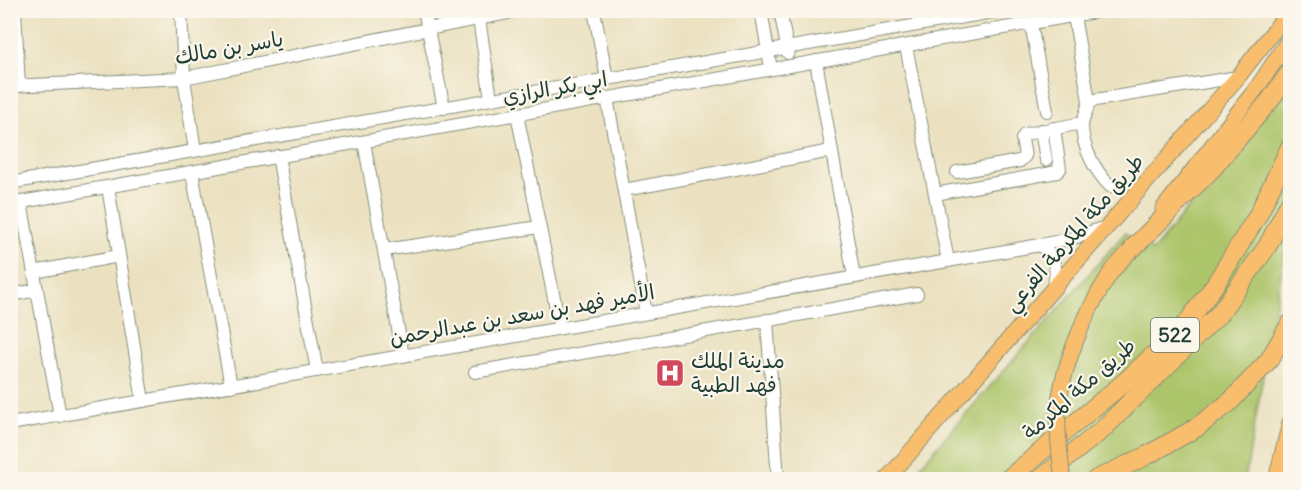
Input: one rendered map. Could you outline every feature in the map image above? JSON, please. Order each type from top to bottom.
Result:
[{"type":"highway","points":[[1132,249],[1212,169],[1271,99],[1290,72]]},
{"type":"highway","name":"طريق مكة المكرمة","points":[[1007,480],[1127,380],[1187,323],[1216,283],[1258,215],[1290,147]]},
{"type":"highway","name":"طريق مكة المكرمة","points":[[1039,480],[1102,430],[1219,314],[1267,248],[1290,202]]},
{"type":"highway","points":[[1095,480],[1146,456],[1196,428],[1230,402],[1269,360],[1290,324]]},
{"type":"main road","name":"طريق مكة المكرمة الفرعي","points":[[886,480],[1238,77],[1290,10]]},
{"type":"main road","points":[[1063,480],[1058,414],[1070,362],[1089,311],[1109,275],[1132,249],[1259,85],[1290,38]]},
{"type":"main road","points":[[1276,480],[1290,422]]},
{"type":"street","points":[[15,10],[15,86]]},
{"type":"street","points":[[181,10],[184,78],[195,151]]},
{"type":"street","points":[[424,10],[444,108]]},
{"type":"street","name":"ياسر بن مالك","points":[[15,86],[184,78],[522,10]]},
{"type":"street","points":[[594,10],[608,79]]},
{"type":"street","points":[[761,10],[771,69]]},
{"type":"street","points":[[780,10],[790,66]]},
{"type":"street","points":[[928,24],[952,10]]},
{"type":"street","name":"ابي بكر الرازي","points":[[10,183],[1004,10]]},
{"type":"street","name":"ابي بكر الرازي","points":[[16,203],[1106,10]]},
{"type":"street","points":[[1274,31],[1275,10]]},
{"type":"street","points":[[1074,16],[1089,101],[1083,123],[1090,157],[1098,172],[1110,186]]},
{"type":"street","points":[[479,19],[492,99]]},
{"type":"street","points":[[1031,24],[1047,111]]},
{"type":"street","points":[[906,46],[948,261]]},
{"type":"street","points":[[816,62],[854,277]]},
{"type":"street","points":[[1089,101],[1238,77]]},
{"type":"street","points":[[607,98],[646,314]]},
{"type":"street","points":[[517,114],[560,328]]},
{"type":"street","points":[[957,172],[1020,160],[1025,156],[1023,136],[1027,133],[1083,123]]},
{"type":"street","points":[[935,194],[1058,172],[1060,169],[1054,128]]},
{"type":"street","points":[[1041,130],[1046,160]]},
{"type":"street","points":[[364,142],[403,356]]},
{"type":"street","points":[[624,190],[831,150]]},
{"type":"street","points":[[278,156],[317,371]]},
{"type":"street","points":[[192,172],[231,386]]},
{"type":"street","points":[[108,188],[143,401]]},
{"type":"street","points":[[16,203],[38,290],[60,416]]},
{"type":"street","points":[[384,250],[539,227]]},
{"type":"street","name":"الأمير فهد بن سعد بن عبدالرحمن","points":[[10,424],[1040,245],[1073,238],[1106,227]]},
{"type":"street","points":[[1040,245],[1049,254],[1055,266],[1056,279],[1051,291]]},
{"type":"street","points":[[34,272],[119,256]]},
{"type":"street","points":[[10,295],[38,290]]},
{"type":"street","points":[[476,372],[917,294]]},
{"type":"street","points":[[767,320],[778,480]]},
{"type":"green space","points":[[1290,81],[1290,223],[1245,479],[908,480],[1125,233],[1153,251]]},
{"type":"place","name":"مدينة الملك فهد الطبية","points":[[670,373]]}]
